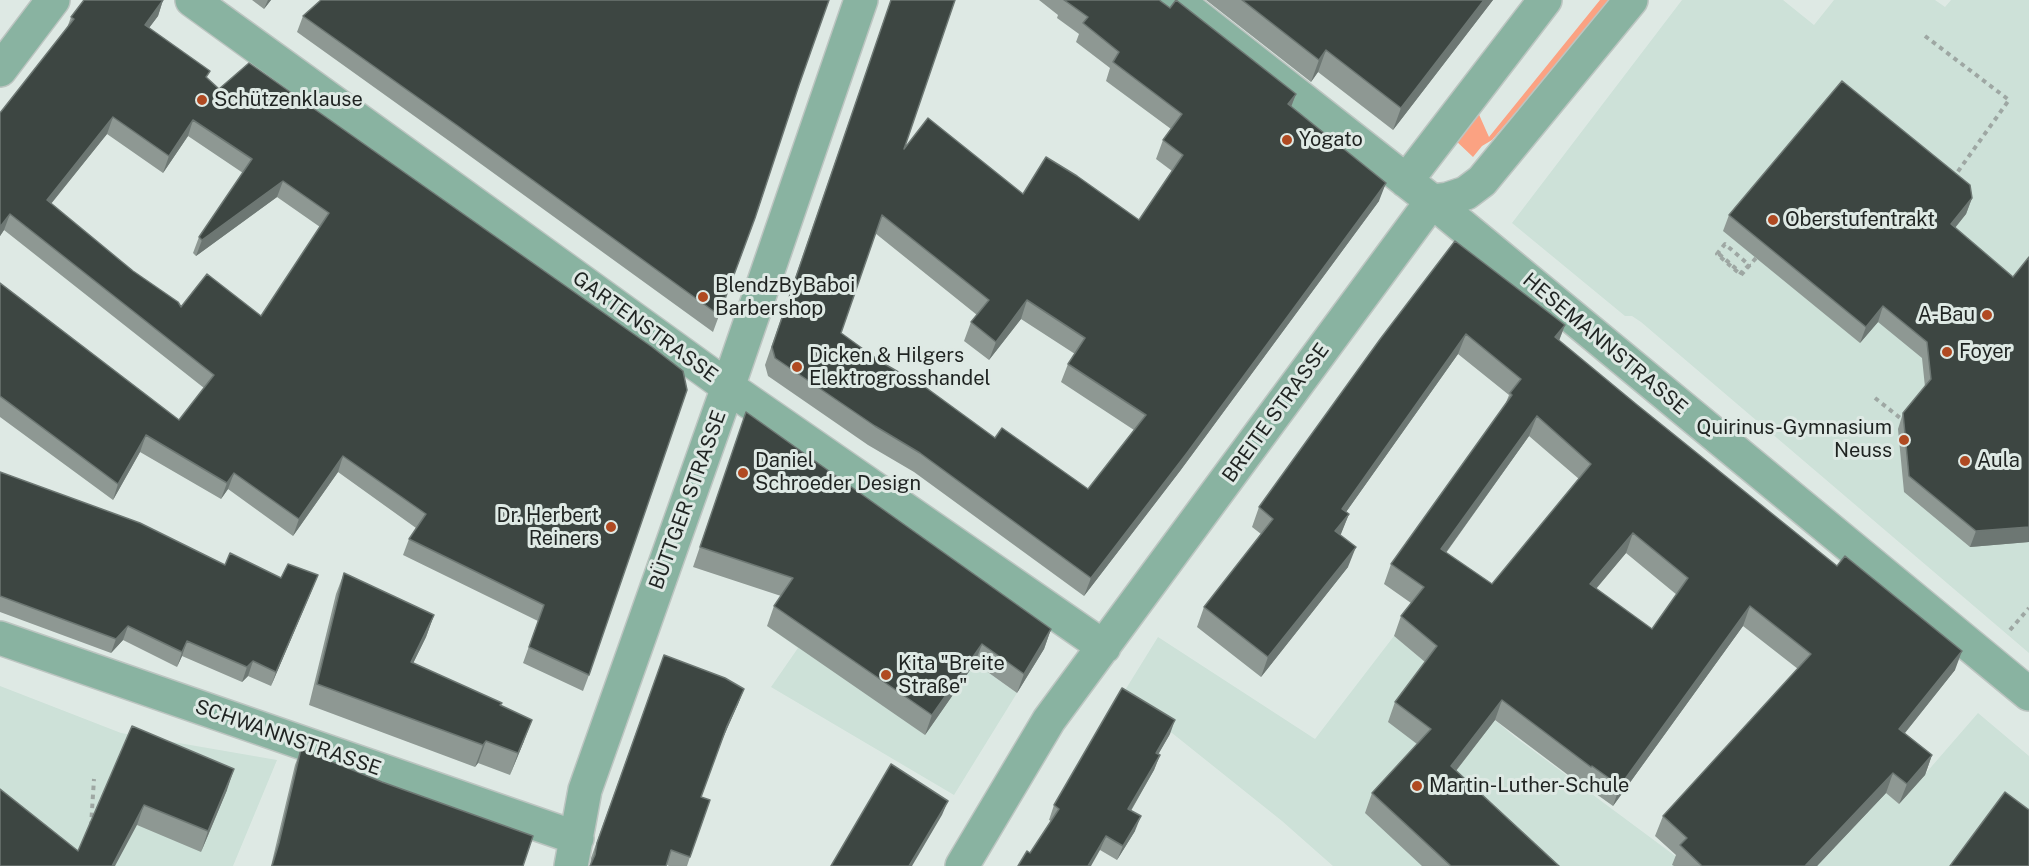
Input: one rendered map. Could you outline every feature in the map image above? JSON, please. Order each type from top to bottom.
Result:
[{"type":"street","points":[[0,70],[52,0]]},
{"type":"street","name":"GARTENSTRASSE","points":[[192,0],[728,387],[1104,647]]},
{"type":"street","name":"BÜTTGER STRASSE","points":[[574,852],[585,790],[728,387],[861,0]]},
{"type":"street","name":"HESEMANNSTRASSE","points":[[1176,0],[1432,201],[2029,694]]},
{"type":"street","points":[[1406,181],[1545,0]]},
{"type":"street","points":[[1432,201],[1466,193],[1482,181],[1631,0]]},
{"type":"street","name":"BREITE STRASSE","points":[[963,866],[1049,720],[1432,201]]},
{"type":"street","name":"SCHWANNSTRASSE","points":[[0,638],[574,852]]},
{"type":"path","points":[[1925,36],[2009,100],[1953,179]]},
{"type":"path","points":[[1719,254],[1741,273],[1749,265],[1756,257],[1741,275],[1717,254],[1725,244],[1749,265]]},
{"type":"path","points":[[1875,398],[1904,422]]},
{"type":"path","points":[[2021,616],[2029,608]]},
{"type":"path","points":[[94,779],[91,825],[94,830]]},
{"type":"shaded area","points":[[1600,0],[1612,0],[1492,140],[1482,146],[1473,157],[1454,139],[1477,110],[1489,137]]},
{"type":"shaded area","name":"Quirinus-Gymnasium Neuss","points":[[1682,0],[1783,0],[1814,25],[1834,0],[1935,0],[1945,7],[1951,0],[2029,0],[2029,653],[1641,322],[1632,316],[1625,316],[1512,223]]},
{"type":"shaded area","name":"Kita \"Breite Straße\"","points":[[767,626],[941,639],[1017,693],[954,795],[771,687],[798,648]]},
{"type":"shaded area","points":[[1394,636],[1515,737],[1678,858],[1809,720],[1899,804],[1978,713],[2029,756],[2029,866],[1333,866],[1282,821],[1172,733],[1119,700],[1158,637],[1315,739]]},
{"type":"shaded area","points":[[0,686],[121,733],[277,760],[233,866],[0,866]]},
{"type":"building","points":[[84,0],[163,0],[145,25],[210,71],[206,77],[219,89],[249,63],[683,371],[687,390],[589,675],[529,647],[544,605],[409,539],[426,514],[343,456],[299,519],[234,473],[227,483],[146,435],[118,484],[0,396],[0,283],[179,420],[214,375],[10,214],[0,227],[0,113],[74,19],[71,17]],"holes":[[[113,117],[169,156],[193,120],[252,159],[199,237],[202,240],[283,181],[329,213],[261,316],[207,274],[181,307],[178,302],[133,271],[47,200]]]},
{"type":"building","points":[[321,0],[829,0],[755,218],[719,315],[303,16]]},
{"type":"building","points":[[891,0],[955,0],[904,149],[928,118],[1023,194],[1046,157],[1139,220],[1183,155],[1163,140],[1182,114],[1113,62],[1119,52],[1083,23],[1088,17],[1064,0],[1159,0],[1170,8],[1176,0],[1296,94],[1288,104],[1386,183],[1187,453],[1091,578],[920,453],[875,426],[775,358],[772,347]],"holes":[[[882,215],[989,300],[971,322],[996,342],[1027,300],[1085,338],[1068,364],[1146,415],[1088,489],[1002,428],[995,438],[910,376],[909,378],[881,362],[841,333]]]},
{"type":"building","points":[[1242,0],[1484,0],[1401,108],[1326,50],[1319,60]]},
{"type":"building","points":[[1842,81],[1970,185],[1972,198],[1951,224],[2013,277],[2029,257],[2029,527],[1976,531],[1909,476],[1903,413],[1931,379],[1927,342],[1883,306],[1866,327],[1729,215]]},
{"type":"building","points":[[1455,241],[1565,325],[1555,337],[1636,404],[1837,566],[1845,556],[1962,651],[1899,729],[1932,755],[1907,784],[1893,773],[1805,866],[1702,866],[1680,845],[1687,838],[1663,816],[1811,654],[1750,606],[1620,786],[1502,700],[1451,766],[1559,866],[1451,866],[1372,793],[1431,729],[1395,702],[1437,646],[1401,616],[1424,587],[1391,564],[1512,395],[1510,393],[1521,379],[1466,334],[1342,509],[1349,514],[1335,531],[1356,547],[1268,657],[1204,607],[1273,519],[1259,507],[1381,338]],"holes":[[[1537,416],[1591,464],[1492,584],[1441,549]],[[1633,533],[1688,578],[1652,629],[1590,584]]]},
{"type":"building","points":[[746,412],[1051,629],[1024,674],[982,644],[932,715],[774,606],[793,578],[700,547]]},
{"type":"building","points":[[0,472],[140,523],[225,565],[230,553],[281,578],[288,564],[318,575],[276,672],[253,661],[247,667],[187,641],[182,652],[128,626],[116,639],[0,596]]},
{"type":"building","points":[[344,573],[434,615],[411,662],[502,703],[500,705],[532,720],[518,753],[486,741],[483,745],[317,684]]},
{"type":"building","points":[[664,655],[725,678],[744,689],[727,726],[701,797],[710,800],[690,857],[671,850],[666,866],[590,866],[595,855],[597,843]]},
{"type":"building","points":[[1122,688],[1175,720],[1156,753],[1160,755],[1128,809],[1141,816],[1123,846],[1106,836],[1088,866],[1018,866],[1027,851],[1030,853],[1059,809],[1054,805]]},
{"type":"building","points":[[132,726],[234,769],[208,831],[144,805],[112,866],[0,866],[0,789],[78,851]]},
{"type":"building","points":[[301,749],[382,782],[533,836],[523,866],[272,866]]},
{"type":"building","points":[[891,764],[948,801],[909,866],[831,866]]},
{"type":"building","points":[[2005,792],[2029,810],[2029,866],[1950,866]]},
{"type":"place","name":"Schützenklause","points":[[202,100]]},
{"type":"place","name":"Yogato","points":[[1287,140]]},
{"type":"place","name":"Oberstufentrakt","points":[[1773,220]]},
{"type":"place","name":"BlendzByBaboi Barbershop","points":[[703,297]]},
{"type":"place","name":"A-Bau","points":[[1987,315]]},
{"type":"place","name":"Foyer","points":[[1947,352]]},
{"type":"place","name":"Dicken & Hilgers Elektrogrosshandel","points":[[797,367]]},
{"type":"place","name":"Quirinus-Gymnasium Neuss","points":[[1904,440]]},
{"type":"place","name":"Aula","points":[[1965,461]]},
{"type":"place","name":"Daniel Schroeder Design","points":[[743,473]]},
{"type":"place","name":"Dr. Herbert Reiners","points":[[611,527]]},
{"type":"place","name":"Kita \"Breite Straße\"","points":[[886,675]]},
{"type":"place","name":"Martin-Luther-Schule","points":[[1417,786]]}]
